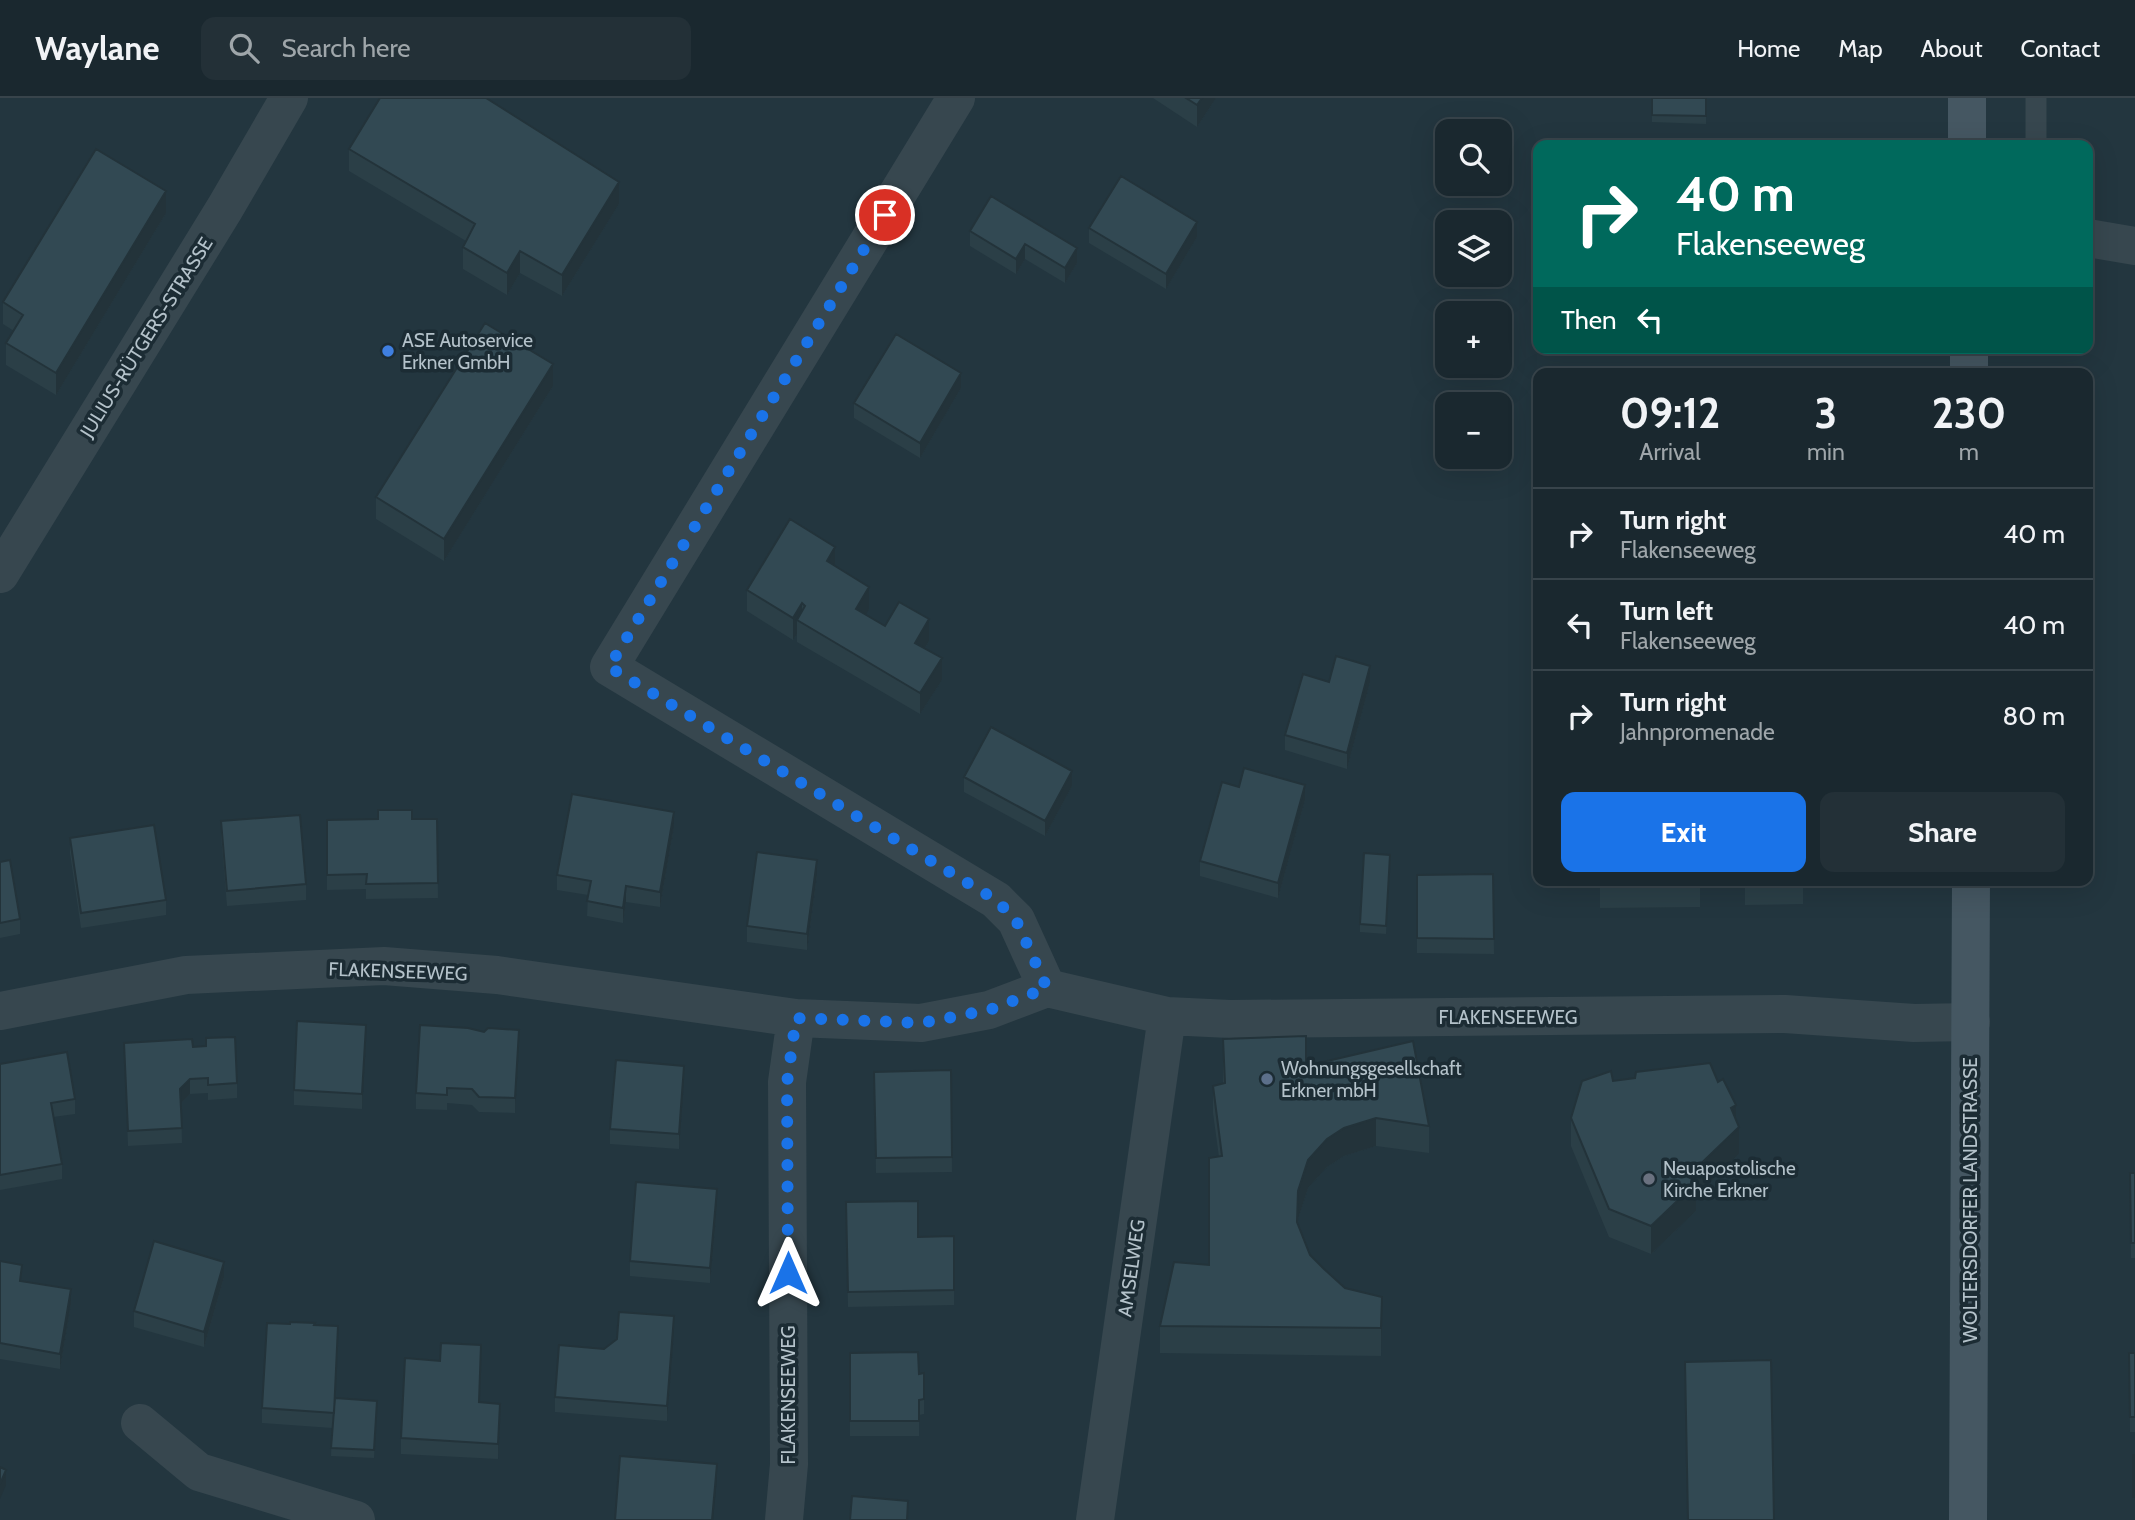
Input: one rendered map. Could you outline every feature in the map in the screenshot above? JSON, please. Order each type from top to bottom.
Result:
[{"type":"main road","points":[[1967,98],[1967,140]]},
{"type":"main road","name":"WOLTERSDORFER LANDSTRASSE","points":[[1968,1520],[1970,886]]},
{"type":"street","name":"JULIUS-RÜTGERS-STRASSE","points":[[0,574],[225,208],[289,98]]},
{"type":"street","points":[[956,98],[609,667],[996,900],[1016,920],[1047,988]]},
{"type":"street","points":[[2093,239],[2135,246]]},
{"type":"street","name":"FLAKENSEEWEG","points":[[0,1011],[186,975],[384,966],[497,975],[796,1018],[921,1023],[989,1010],[1047,988],[1167,1016],[1230,1019],[1785,1014],[1914,1023],[1971,1022]]},
{"type":"street","name":"AMSELWEG","points":[[1095,1520],[1167,1016]]},
{"type":"street","name":"FLAKENSEEWEG","points":[[784,1520],[789,1464],[787,1083],[796,1018]]},
{"type":"street","points":[[140,1423],[199,1472],[356,1520]]},
{"type":"lane","points":[[2036,98],[2036,140]]},
{"type":"building","points":[[380,98],[486,98],[619,182],[562,275],[520,251],[507,273],[463,247],[475,224],[349,149]]},
{"type":"building","points":[[1186,98],[1202,98],[1197,105]]},
{"type":"building","points":[[1652,98],[1706,98],[1706,116],[1652,115]]},
{"type":"building","points":[[96,149],[166,191],[56,373],[6,343],[23,315],[3,302]]},
{"type":"building","points":[[1121,176],[1197,222],[1166,274],[1089,228]]},
{"type":"building","points":[[991,196],[1077,248],[1065,268],[1025,244],[1016,259],[970,231]]},
{"type":"building","points":[[485,323],[553,364],[444,539],[376,497]]},
{"type":"building","points":[[896,334],[961,373],[920,443],[854,403]]},
{"type":"building","points":[[790,519],[835,547],[827,561],[869,587],[856,609],[885,626],[899,602],[929,619],[915,643],[942,658],[920,693],[797,620],[805,606],[802,603],[793,618],[747,590]]},
{"type":"building","points":[[1336,656],[1370,666],[1347,753],[1285,735],[1303,674],[1329,682]]},
{"type":"building","points":[[991,727],[1072,771],[1045,821],[964,777]]},
{"type":"building","points":[[1244,768],[1305,785],[1278,883],[1200,861],[1222,782],[1239,787]]},
{"type":"building","points":[[572,794],[674,812],[660,892],[626,886],[623,908],[587,901],[591,881],[557,875]]},
{"type":"building","points":[[378,810],[412,810],[412,819],[437,819],[438,883],[366,884],[367,874],[327,875],[327,820],[378,819]]},
{"type":"building","points":[[300,815],[306,884],[227,891],[221,821]]},
{"type":"building","points":[[154,825],[166,900],[81,913],[70,838]]},
{"type":"building","points":[[757,852],[817,860],[807,934],[747,926]]},
{"type":"building","points":[[1364,853],[1390,855],[1386,926],[1360,924]]},
{"type":"building","points":[[10,860],[20,919],[0,923],[0,862]]},
{"type":"building","points":[[1493,874],[1494,939],[1417,938],[1417,875]]},
{"type":"building","points":[[297,1021],[366,1025],[362,1094],[294,1090]]},
{"type":"building","points":[[420,1025],[468,1028],[484,1032],[488,1028],[519,1030],[515,1098],[479,1097],[472,1089],[447,1088],[447,1095],[416,1093]]},
{"type":"building","points":[[1306,1036],[1306,1066],[1413,1041],[1429,1126],[1376,1118],[1344,1128],[1327,1139],[1308,1160],[1298,1191],[1297,1222],[1310,1255],[1345,1288],[1382,1297],[1381,1328],[1160,1326],[1174,1262],[1209,1265],[1209,1158],[1222,1156],[1213,1086],[1225,1083],[1223,1039]]},
{"type":"building","points":[[235,1037],[237,1083],[208,1085],[208,1078],[190,1079],[180,1089],[182,1128],[128,1131],[124,1043],[192,1039],[193,1047],[206,1046],[206,1038]]},
{"type":"building","points":[[67,1052],[75,1099],[51,1103],[62,1164],[0,1175],[0,1064]]},
{"type":"building","points":[[616,1060],[684,1066],[679,1134],[610,1129]]},
{"type":"building","name":"Neuapostolische Kirche Erkner","points":[[1710,1063],[1718,1082],[1723,1079],[1736,1105],[1731,1108],[1739,1127],[1688,1176],[1696,1183],[1651,1226],[1609,1209],[1571,1118],[1582,1081],[1611,1071],[1613,1081],[1635,1078],[1636,1072]]},
{"type":"building","points":[[951,1070],[952,1157],[876,1158],[874,1072]]},
{"type":"building","points":[[2130,1173],[2135,1173],[2135,1243],[2131,1243]]},
{"type":"building","points":[[636,1182],[717,1189],[710,1268],[630,1261]]},
{"type":"building","points":[[918,1201],[918,1237],[954,1236],[954,1290],[848,1292],[846,1202]]},
{"type":"building","points":[[154,1241],[224,1262],[204,1332],[134,1311]]},
{"type":"building","points":[[0,1261],[22,1265],[20,1281],[71,1289],[60,1354],[0,1343]]},
{"type":"building","points":[[619,1312],[674,1316],[667,1406],[555,1397],[559,1345],[604,1349],[617,1339]]},
{"type":"building","points":[[267,1323],[338,1326],[334,1413],[262,1408]]},
{"type":"building","points":[[441,1343],[481,1345],[479,1402],[500,1404],[498,1444],[401,1438],[405,1358],[440,1361]]},
{"type":"building","points":[[918,1352],[919,1374],[924,1373],[924,1399],[919,1400],[919,1421],[850,1421],[850,1353]]},
{"type":"building","points":[[2129,1353],[2135,1353],[2135,1417],[2130,1417]]},
{"type":"building","points":[[1771,1360],[1774,1520],[1688,1520],[1685,1362]]},
{"type":"building","points":[[335,1398],[377,1401],[374,1450],[331,1448]]},
{"type":"building","points":[[2135,1455],[2135,1497],[2133,1497]]},
{"type":"building","points":[[620,1456],[717,1464],[712,1520],[615,1520]]},
{"type":"building","points":[[0,1467],[6,1470],[0,1484]]},
{"type":"building","points":[[852,1496],[908,1501],[907,1520],[850,1520]]},
{"type":"place","name":"ASE Autoservice Erkner GmbH","points":[[388,351]]},
{"type":"place","name":"Wohnungsgesellschaft Erkner mbH","points":[[1267,1079]]},
{"type":"place","name":"Neuapostolische Kirche Erkner","points":[[1649,1179]]},
{"type":"route","points":[[788,1273],[787,1083],[796,1018],[921,1023],[989,1010],[1047,988],[1016,920],[996,900],[609,667],[885,215]]}]
